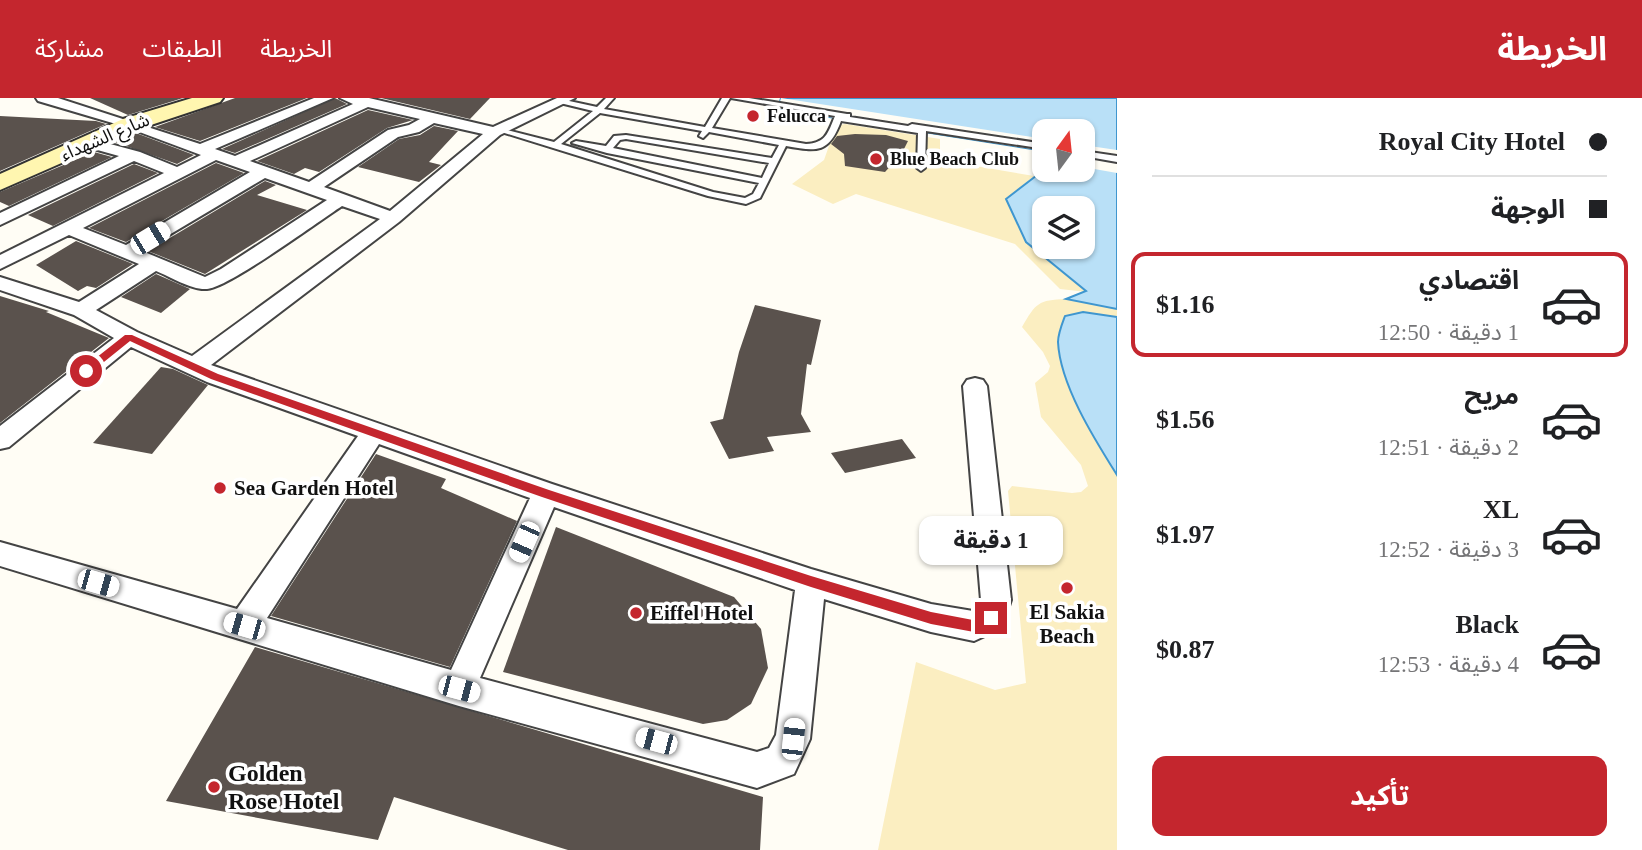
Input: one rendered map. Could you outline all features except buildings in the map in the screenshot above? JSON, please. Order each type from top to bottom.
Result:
[{"type":"street","points":[[43,98],[66,100],[393,218]]},
{"type":"street","name":"شارع الشهداء","points":[[0,183],[131,124],[213,98]]},
{"type":"street","points":[[0,263],[178,173],[208,152],[326,98]]},
{"type":"street","points":[[347,98],[501,129]]},
{"type":"street","points":[[411,112],[434,98]]},
{"type":"street","points":[[194,366],[393,218],[501,129],[561,101]]},
{"type":"street","points":[[237,162],[368,102]]},
{"type":"street","points":[[501,129],[507,115],[517,104]]},
{"type":"street","points":[[313,187],[384,138],[393,133],[414,130],[433,117]]},
{"type":"street","points":[[88,143],[134,155],[178,173]]},
{"type":"street","points":[[0,220],[134,155]]},
{"type":"street","points":[[127,252],[264,171]]},
{"type":"street","points":[[68,228],[206,283],[218,279],[340,199]]},
{"type":"street","points":[[0,220],[42,242]]},
{"type":"street","points":[[81,310],[155,263]]},
{"type":"street","points":[[0,283],[81,310],[129,337],[215,376],[546,493],[811,582],[931,618],[974,626],[991,618],[996,600],[975,386]]},
{"type":"street","points":[[0,440],[129,337]]},
{"type":"street","points":[[244,626],[374,432]]},
{"type":"street","points":[[459,689],[546,493]]},
{"type":"street","points":[[0,554],[459,689],[757,770],[781,761],[793,739],[811,582]]},
{"type":"lane","points":[[558,143],[595,114],[610,98]]},
{"type":"lane","points":[[698,149],[726,98]]},
{"type":"lane","points":[[735,98],[1032,145]]},
{"type":"lane","points":[[561,101],[595,114],[782,147],[824,143],[830,139],[838,118],[922,131],[920,168]]},
{"type":"lane","points":[[501,129],[558,143],[738,201],[757,197],[782,147]]},
{"type":"lane","points":[[607,150],[620,137],[775,161]]},
{"type":"lane","points":[[558,143],[765,181]]},
{"type":"lane","points":[[1096,155],[1117,159]]},
{"type":"sand","name":"Blue Beach Club","points":[[845,124],[940,139],[940,160],[1032,176],[1006,199],[1027,242],[1032,246],[1032,259],[1047,259],[1087,292],[1060,289],[1015,244],[856,194],[833,204],[792,184],[824,160],[836,126]]},
{"type":"sand","points":[[1066,299],[1117,309],[1117,317],[1083,312],[1058,341],[1068,377],[1082,411],[1117,475],[1117,850],[878,850],[916,662],[995,690],[1026,683],[1008,491],[1012,486],[1072,493],[1081,492],[1088,486],[1081,465],[1041,417],[1035,383],[1048,372],[1050,366],[1043,352],[1022,327],[1039,304],[1049,300]]},
{"type":"water","points":[[781,98],[1117,98],[1117,309],[1066,299],[1086,291],[1047,259],[1095,259],[1095,196],[1032,196],[1032,247],[1026,242],[1006,199],[1032,179],[1032,182],[1096,182],[1096,119],[1032,119],[1032,149],[778,109]]},
{"type":"water","points":[[1083,312],[1117,317],[1117,475],[1080,412],[1060,359],[1058,339],[1065,316]]},
{"type":"pier","points":[[781,98],[1032,137],[1032,149],[778,109]]},
{"type":"pier","points":[[1096,147],[1117,150],[1117,173],[1096,169]]},
{"type":"place","name":"Felucca","points":[[753,116]]},
{"type":"place","name":"Blue Beach Club","points":[[876,159]]},
{"type":"place","name":"Sea Garden Hotel","points":[[220,488]]},
{"type":"place","name":"El Sakia Beach","points":[[1067,588]]},
{"type":"place","name":"Eiffel Hotel","points":[[636,613]]},
{"type":"place","name":"Golden Rose Hotel","points":[[214,787]]},
{"type":"route","points":[[86,371],[129,337],[215,376],[546,493],[811,582],[931,618],[974,626],[991,618]]}]
